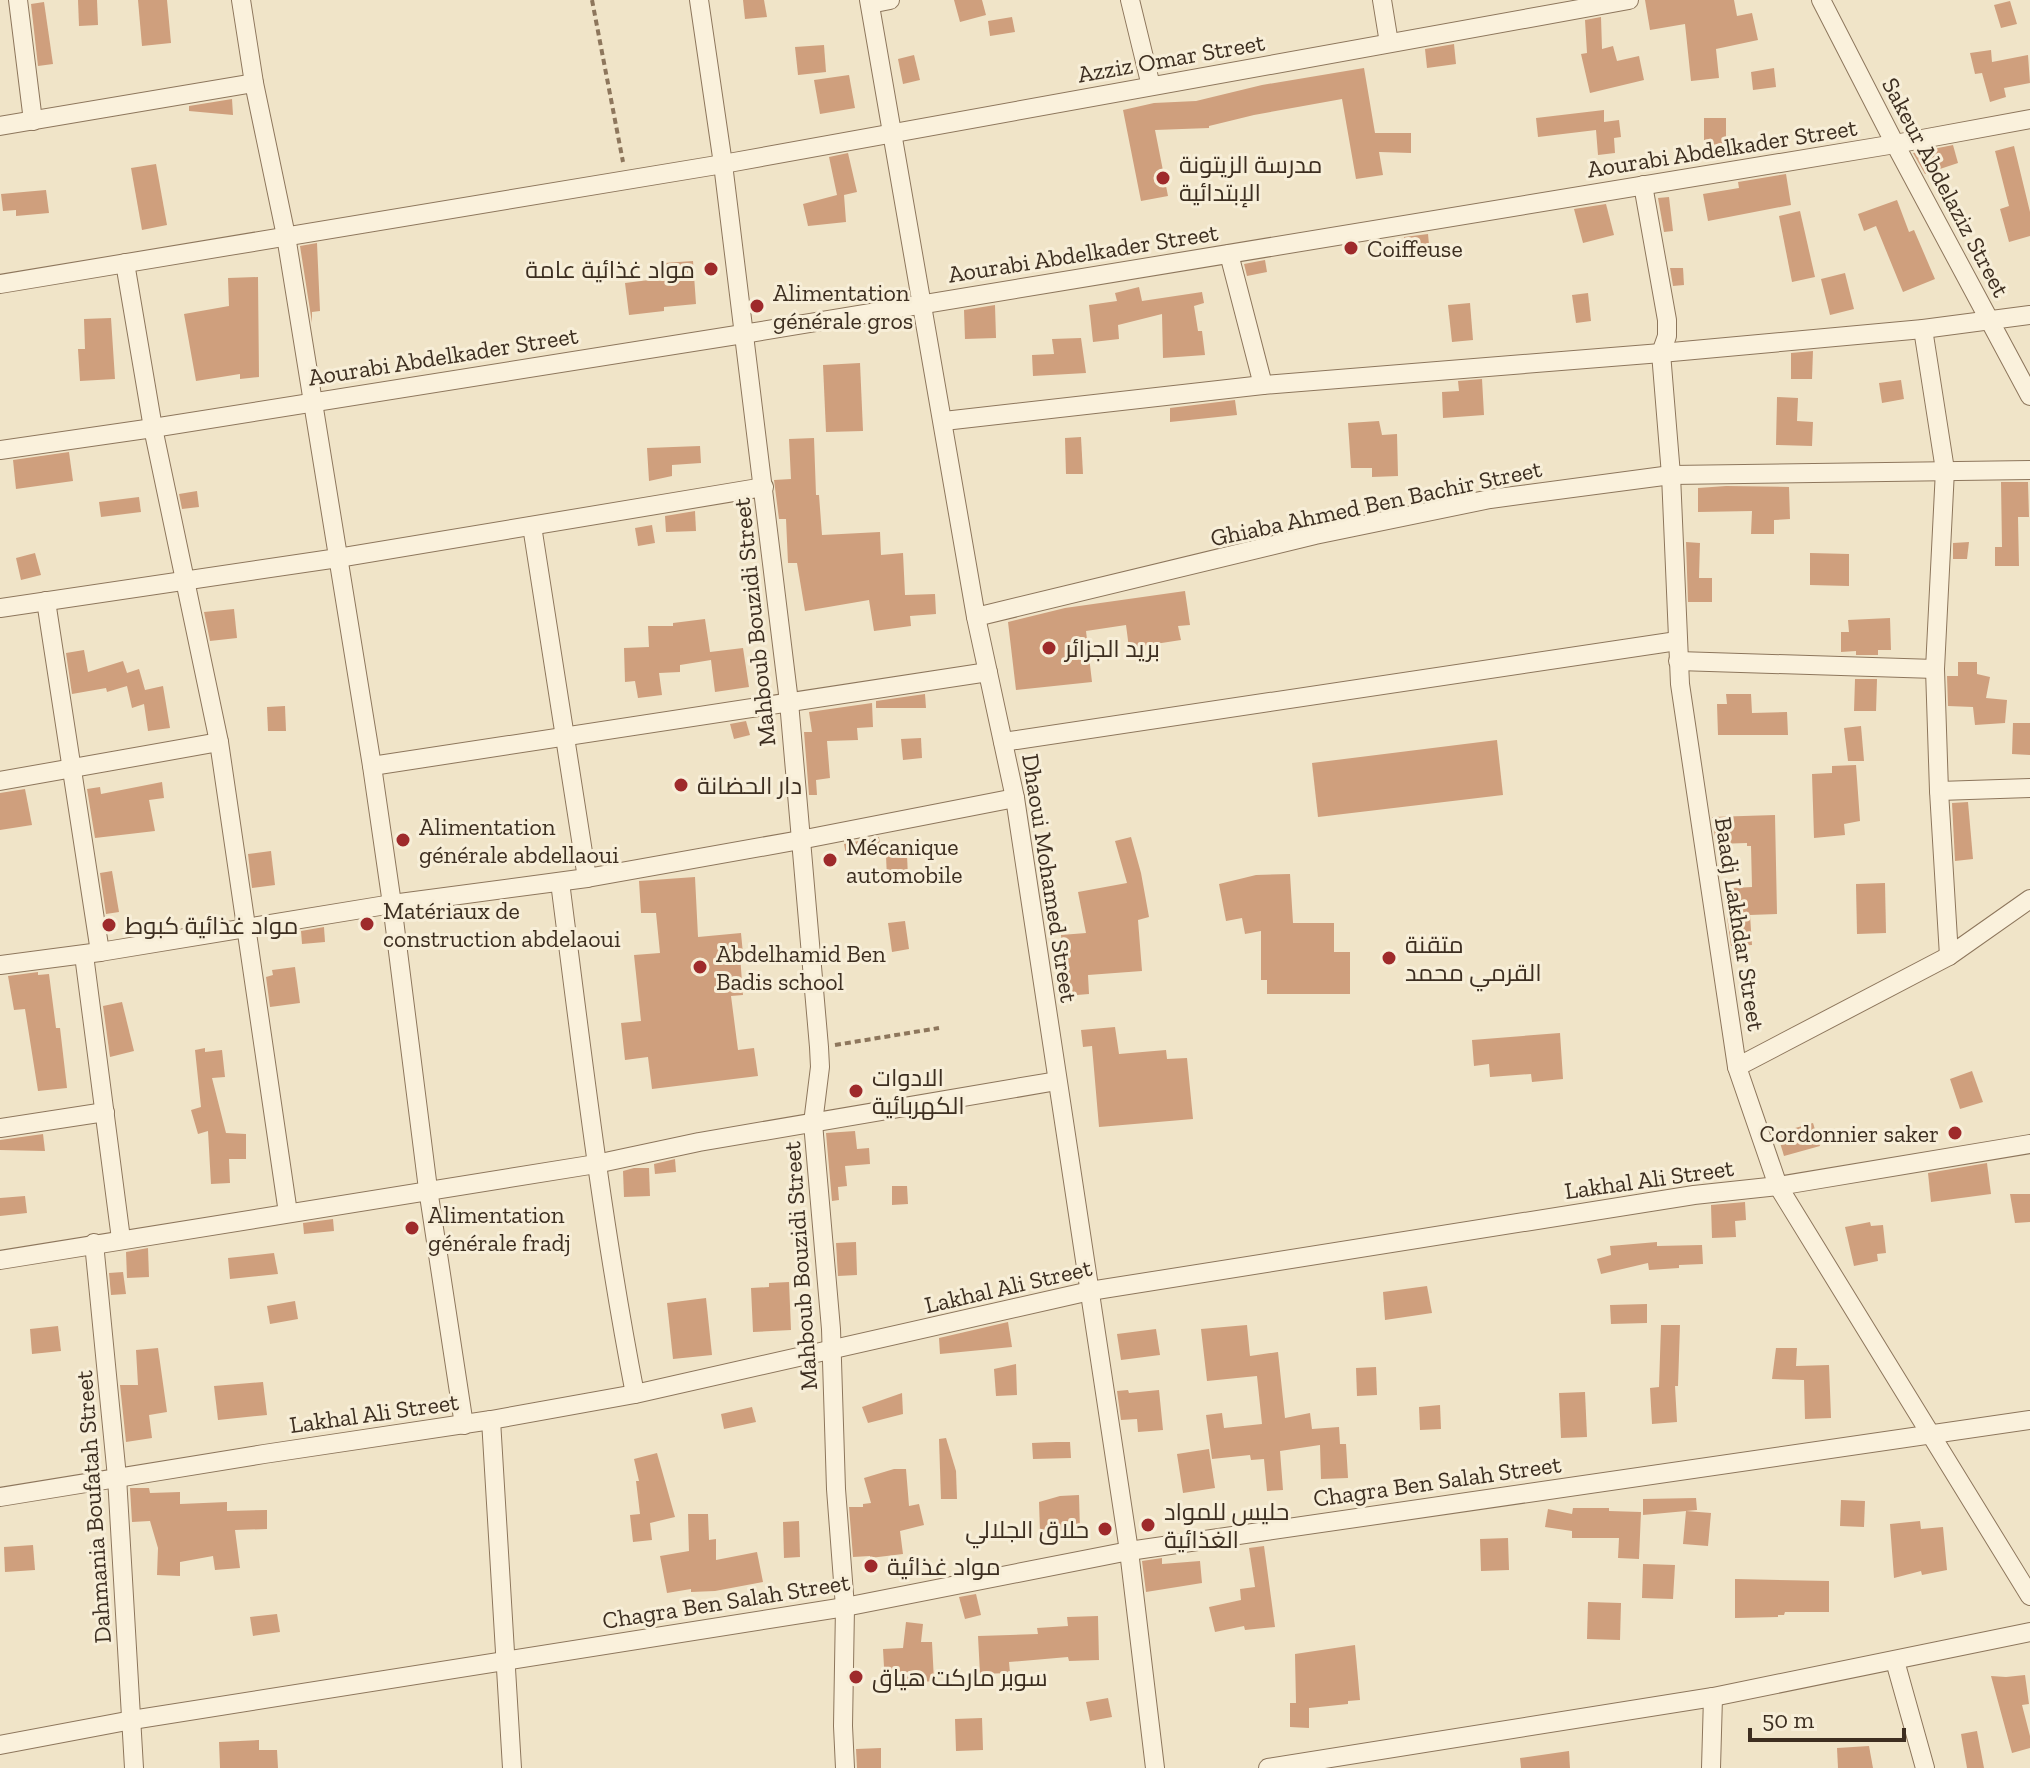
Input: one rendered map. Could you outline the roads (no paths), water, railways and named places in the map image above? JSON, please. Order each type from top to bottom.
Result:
[{"type":"street","points":[[18,0],[33,121]]},
{"type":"street","name":"Mahboub Bouzidi Street","points":[[699,0],[723,164],[789,702],[819,1047],[820,1067],[813,1123],[833,1350],[836,1489],[845,1607],[845,1768]]},
{"type":"street","points":[[869,2],[890,0]]},
{"type":"street","points":[[1130,0],[1151,86]]},
{"type":"street","points":[[1382,0],[1389,43]]},
{"type":"street","name":"Azziz Omar Street","points":[[0,284],[723,164],[1389,43],[1533,8],[1629,0]]},
{"type":"street","name":"Sakeur Abdelaziz Street","points":[[1821,0],[2030,396]]},
{"type":"street","points":[[247,2],[254,83],[286,236],[372,766],[428,1189],[464,1425]]},
{"type":"street","name":"Dhaoui Mohamed Street","points":[[869,2],[924,304],[976,617],[1015,798],[1129,1551],[1155,1768]]},
{"type":"street","points":[[0,126],[254,83]]},
{"type":"street","name":"Aourabi Abdelkader Street","points":[[0,450],[743,334],[1895,144],[2030,119]]},
{"type":"street","name":"Baadj Lakhdar Street","points":[[1643,185],[1667,320],[1667,336],[1661,353],[1671,475],[1678,661],[1737,1067],[1778,1186],[2030,1596]]},
{"type":"street","points":[[1229,254],[1263,385]]},
{"type":"street","points":[[125,263],[153,428],[219,742],[288,1213]]},
{"type":"street","points":[[944,421],[1263,385],[1661,353],[1923,329],[2030,315]]},
{"type":"street","points":[[1923,329],[1945,470],[1935,669],[1949,956]]},
{"type":"street","name":"Ghiaba Ahmed Ben Bachir Street","points":[[976,617],[1315,535],[1490,499],[1671,475],[2030,470]]},
{"type":"street","points":[[0,608],[338,558],[764,487]]},
{"type":"street","points":[[532,526],[587,878]]},
{"type":"street","points":[[46,601],[71,767],[92,953],[105,1112],[121,1239]]},
{"type":"street","points":[[1003,742],[1677,641]]},
{"type":"street","points":[[1678,661],[1935,669]]},
{"type":"street","points":[[372,766],[988,672]]},
{"type":"street","points":[[0,781],[219,742]]},
{"type":"street","points":[[1939,791],[2030,788]]},
{"type":"street","points":[[0,965],[392,904],[587,878],[1015,798]]},
{"type":"street","points":[[560,882],[596,1164],[614,1286],[635,1394]]},
{"type":"street","points":[[1737,1067],[1949,956],[2030,899]]},
{"type":"street","points":[[0,1260],[596,1164],[699,1142],[1057,1081]]},
{"type":"street","points":[[0,1128],[105,1112]]},
{"type":"street","name":"Lakhal Ali Street","points":[[0,1497],[464,1425],[635,1394],[1090,1291],[1694,1195],[1778,1186],[2030,1144]]},
{"type":"street","name":"Dahmania Boufatah Street","points":[[94,1243],[117,1477],[134,1768]]},
{"type":"street","points":[[491,1420],[512,1768]]},
{"type":"street","name":"Chagra Ben Salah Street","points":[[0,1745],[132,1720],[845,1607],[1129,1551],[2030,1420]]},
{"type":"street","points":[[1268,1768],[1713,1697],[2030,1632]]},
{"type":"street","points":[[1895,1661],[1925,1768]]},
{"type":"street","points":[[1711,1768],[1713,1697]]},
{"type":"place","name":"مدرسة الزيتونة الإبتدائية","points":[[1163,178]]},
{"type":"place","name":"Coiffeuse","points":[[1351,248]]},
{"type":"place","name":"مواد غذائية عامة","points":[[711,269]]},
{"type":"place","name":"Alimentation générale gros","points":[[757,306]]},
{"type":"place","name":"بريد الجزائر","points":[[1049,648]]},
{"type":"place","name":"دار الحضانة","points":[[681,785]]},
{"type":"place","name":"Alimentation générale abdellaoui","points":[[403,840]]},
{"type":"place","name":"Mécanique automobile","points":[[830,860]]},
{"type":"place","name":"Matériaux de construction abdelaoui","points":[[367,924]]},
{"type":"place","name":"مواد غذائية كبوط","points":[[109,925]]},
{"type":"place","name":"متقنة القرمي محمد","points":[[1389,958]]},
{"type":"place","name":"Abdelhamid Ben Badis school","points":[[700,967]]},
{"type":"place","name":"الادوات الكهربائية","points":[[856,1091]]},
{"type":"place","name":"Cordonnier saker","points":[[1955,1133]]},
{"type":"place","name":"Alimentation générale fradj","points":[[412,1228]]},
{"type":"place","name":"حليس للمواد الغذائية","points":[[1148,1525]]},
{"type":"place","name":"حلاق الجلالي","points":[[1105,1529]]},
{"type":"place","name":"مواد غذائية","points":[[871,1566]]},
{"type":"place","name":"سوبر ماركت هياق","points":[[856,1677]]}]
